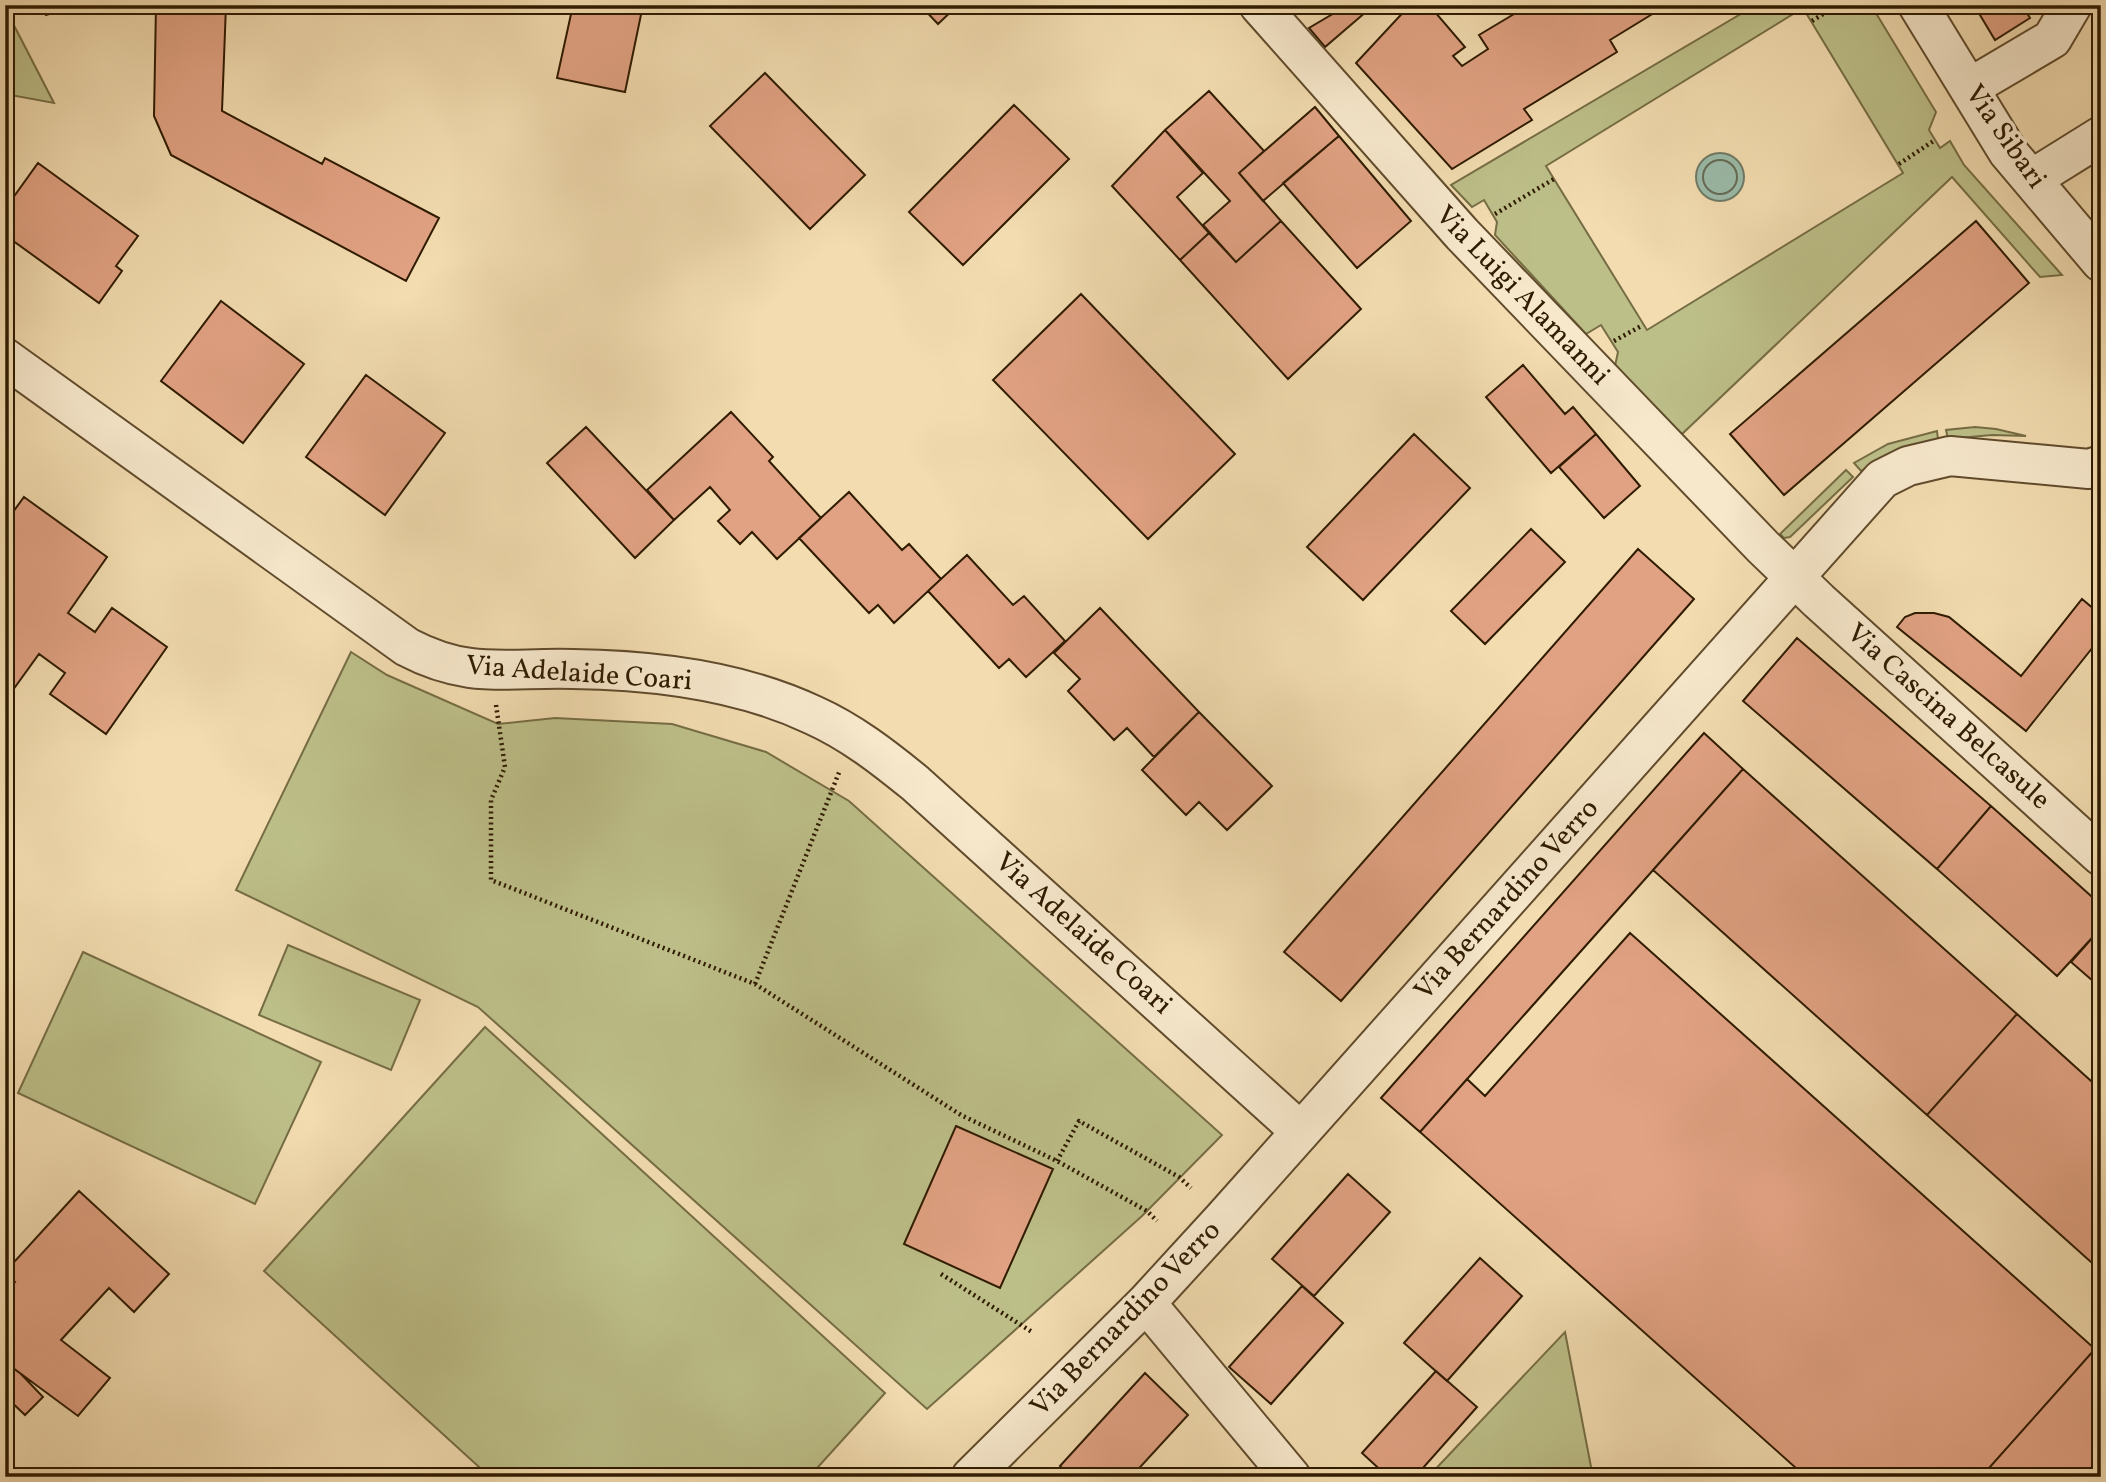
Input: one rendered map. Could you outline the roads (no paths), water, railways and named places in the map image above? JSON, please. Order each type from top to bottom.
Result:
[{"type":"street","name":"Via Luigi Alamanni","points":[[1259,5],[1462,234],[1794,578]]},
{"type":"street","name":"Via Sibari","points":[[1918,5],[2008,152],[2101,262]]},
{"type":"street","points":[[1969,88],[2052,38],[2071,5]]},
{"type":"street","points":[[2032,179],[2101,136]]},
{"type":"street","name":"Via Adelaide Coari","points":[[5,358],[407,647],[431,660],[493,671],[573,668],[631,672],[736,687],[814,715],[853,737],[915,783],[1300,1130]]},
{"type":"street","name":"Via Bernardino Verro","points":[[971,1477],[1146,1303],[1882,479],[1908,466],[1950,456],[2089,469],[2101,465]]},
{"type":"street","name":"Via Cascina Belcasule","points":[[1794,578],[2101,856]]},
{"type":"street","points":[[1146,1303],[1291,1477]]},
{"type":"water","points":[[1720,153],[1737,160],[1744,177],[1737,194],[1720,201],[1703,194],[1696,177],[1703,160]]}]
